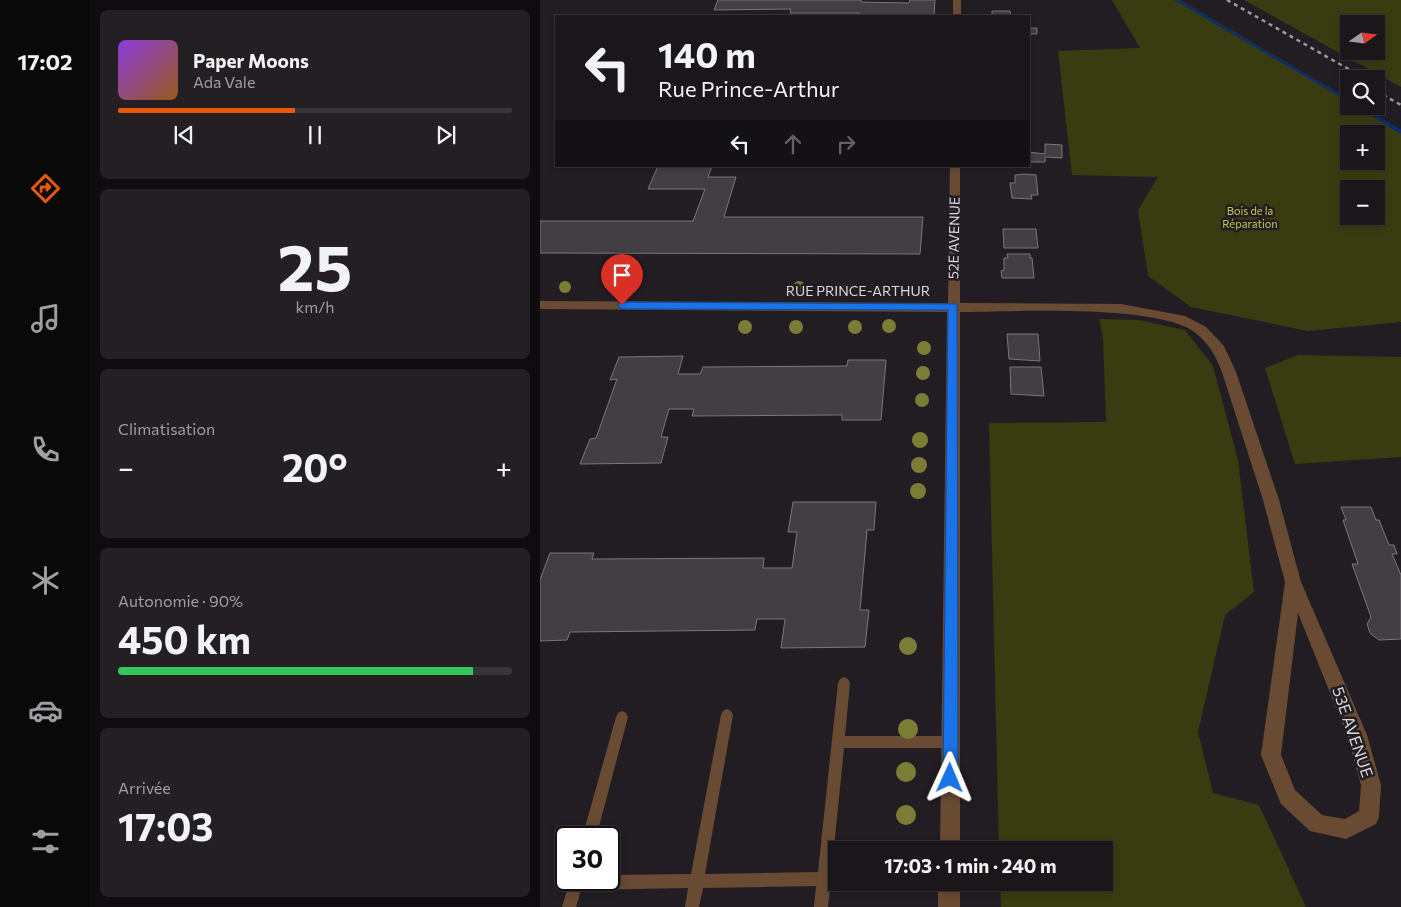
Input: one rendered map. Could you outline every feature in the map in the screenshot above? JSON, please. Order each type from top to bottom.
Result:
[{"type":"street","points":[[956,15],[957,0]]},
{"type":"street","name":"52E AVENUE","points":[[950,841],[955,167]]},
{"type":"street","name":"RUE PRINCE-ARTHUR","points":[[540,305],[1121,308],[1180,319],[1202,330]]},
{"type":"street","name":"53E AVENUE","points":[[1202,330],[1219,349],[1229,372],[1271,500],[1293,582],[1357,735],[1371,785],[1369,817],[1346,828],[1318,824],[1288,797],[1271,755],[1293,582]]},
{"type":"street","points":[[949,891],[949,907]]},
{"type":"lane","points":[[821,907],[844,683]]},
{"type":"lane","points":[[692,907],[727,715]]},
{"type":"lane","points":[[592,826],[622,717]]},
{"type":"lane","points":[[838,742],[950,742]]},
{"type":"lane","points":[[620,882],[824,879]]},
{"type":"lane","points":[[569,907],[574,891]]},
{"type":"green space","name":"Bois de la Réparation","points":[[1112,0],[1180,0],[1340,94],[1340,115],[1375,115],[1401,130],[1401,322],[1308,331],[1191,307],[1148,276],[1138,210],[1158,177],[1072,175],[1058,51],[1140,48]]},
{"type":"green space","points":[[1244,0],[1401,0],[1401,87],[1385,78],[1385,70],[1370,70],[1352,60],[1385,60],[1385,15],[1340,15],[1340,53]]},
{"type":"green space","points":[[1099,319],[1139,320],[1185,330],[1213,366],[1238,460],[1254,592],[1225,615],[1198,732],[1213,793],[1259,805],[1306,907],[1001,907],[1000,891],[1113,891],[1113,841],[999,841],[989,423],[1106,422],[1103,338]]},
{"type":"green space","points":[[1298,355],[1401,357],[1401,457],[1295,464],[1265,368]]},
{"type":"building","points":[[718,0],[861,0],[861,2],[909,3],[910,0],[935,0],[934,15],[790,13],[791,9],[714,10]]},
{"type":"building","points":[[992,11],[1010,11],[1011,15],[992,15]]},
{"type":"building","points":[[1030,28],[1037,28],[1037,34],[1030,34]]},
{"type":"building","points":[[1045,144],[1062,145],[1062,158],[1045,157],[1045,162],[1030,162],[1030,152],[1045,154]]},
{"type":"building","points":[[658,167],[712,167],[708,177],[736,177],[724,217],[923,217],[920,254],[540,253],[540,221],[693,221],[705,189],[648,189]]},
{"type":"building","points":[[1015,175],[1036,175],[1038,195],[1031,195],[1032,199],[1012,198],[1010,183],[1015,183]]},
{"type":"building","points":[[1003,229],[1036,229],[1038,248],[1004,248]]},
{"type":"building","points":[[1007,254],[1030,254],[1034,278],[1002,278],[1001,271],[1004,270],[1004,258],[1008,258]]},
{"type":"building","points":[[1007,334],[1038,334],[1040,361],[1009,359]]},
{"type":"building","points":[[683,356],[678,374],[700,374],[703,367],[847,366],[848,360],[886,360],[881,420],[842,420],[842,415],[692,416],[694,409],[669,409],[661,437],[668,437],[661,463],[580,464],[590,439],[596,438],[617,379],[610,380],[619,357]]},
{"type":"building","points":[[1010,367],[1041,367],[1044,396],[1011,394]]},
{"type":"building","points":[[793,502],[876,502],[874,530],[867,530],[860,610],[869,610],[865,647],[781,648],[785,619],[757,619],[755,630],[570,632],[567,640],[540,641],[540,580],[550,553],[594,553],[592,559],[764,558],[763,568],[792,568],[797,532],[788,532]]},
{"type":"building","points":[[1341,507],[1371,507],[1376,520],[1379,520],[1389,545],[1394,545],[1397,554],[1392,554],[1401,575],[1401,639],[1379,640],[1370,633],[1367,624],[1371,617],[1352,564],[1358,564],[1343,520],[1346,520]]},
{"type":"waterway","points":[[1176,0],[1340,96]]},
{"type":"waterway","points":[[1373,115],[1401,132]]},
{"type":"railway","points":[[1227,0],[1350,70]]},
{"type":"railway","points":[[1385,96],[1401,105]]},
{"type":"route","points":[[622,305],[953,306],[950,778]]}]
